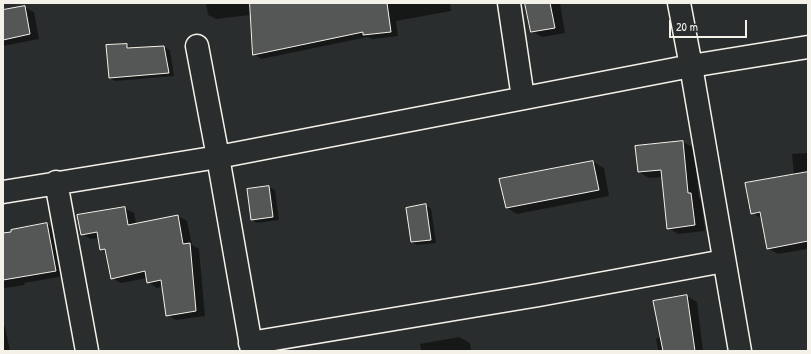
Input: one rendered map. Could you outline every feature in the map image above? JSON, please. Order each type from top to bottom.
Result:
[{"type":"street","points":[[510,3],[523,98]]},
{"type":"street","points":[[678,3],[691,66],[740,351]]},
{"type":"street","points":[[198,46],[251,347],[724,261]]},
{"type":"street","points":[[3,192],[56,182],[218,157],[691,66],[808,47]]},
{"type":"street","points":[[56,182],[87,351]]},
{"type":"building","points":[[250,3],[387,3],[391,32],[363,35],[363,32],[253,55]]},
{"type":"building","points":[[525,3],[550,3],[555,28],[531,32]]},
{"type":"building","points":[[25,6],[30,34],[3,40],[3,10]]},
{"type":"building","points":[[127,44],[127,48],[164,46],[169,73],[109,78],[106,45]]},
{"type":"building","points":[[683,141],[688,193],[691,193],[695,225],[667,229],[661,170],[638,172],[635,146]]},
{"type":"building","points":[[593,161],[599,190],[506,208],[499,179]]},
{"type":"building","points":[[808,172],[808,241],[767,249],[760,212],[751,214],[745,183]]},
{"type":"building","points":[[269,186],[273,217],[251,220],[247,189]]},
{"type":"building","points":[[426,204],[431,240],[411,242],[406,208]]},
{"type":"building","points":[[125,207],[128,225],[178,215],[183,244],[190,243],[196,311],[166,316],[161,280],[147,283],[145,271],[111,279],[105,249],[100,250],[97,232],[81,235],[77,215]]},
{"type":"building","points":[[47,223],[56,271],[3,280],[3,233]]},
{"type":"building","points":[[687,295],[695,351],[663,351],[653,301]]}]
